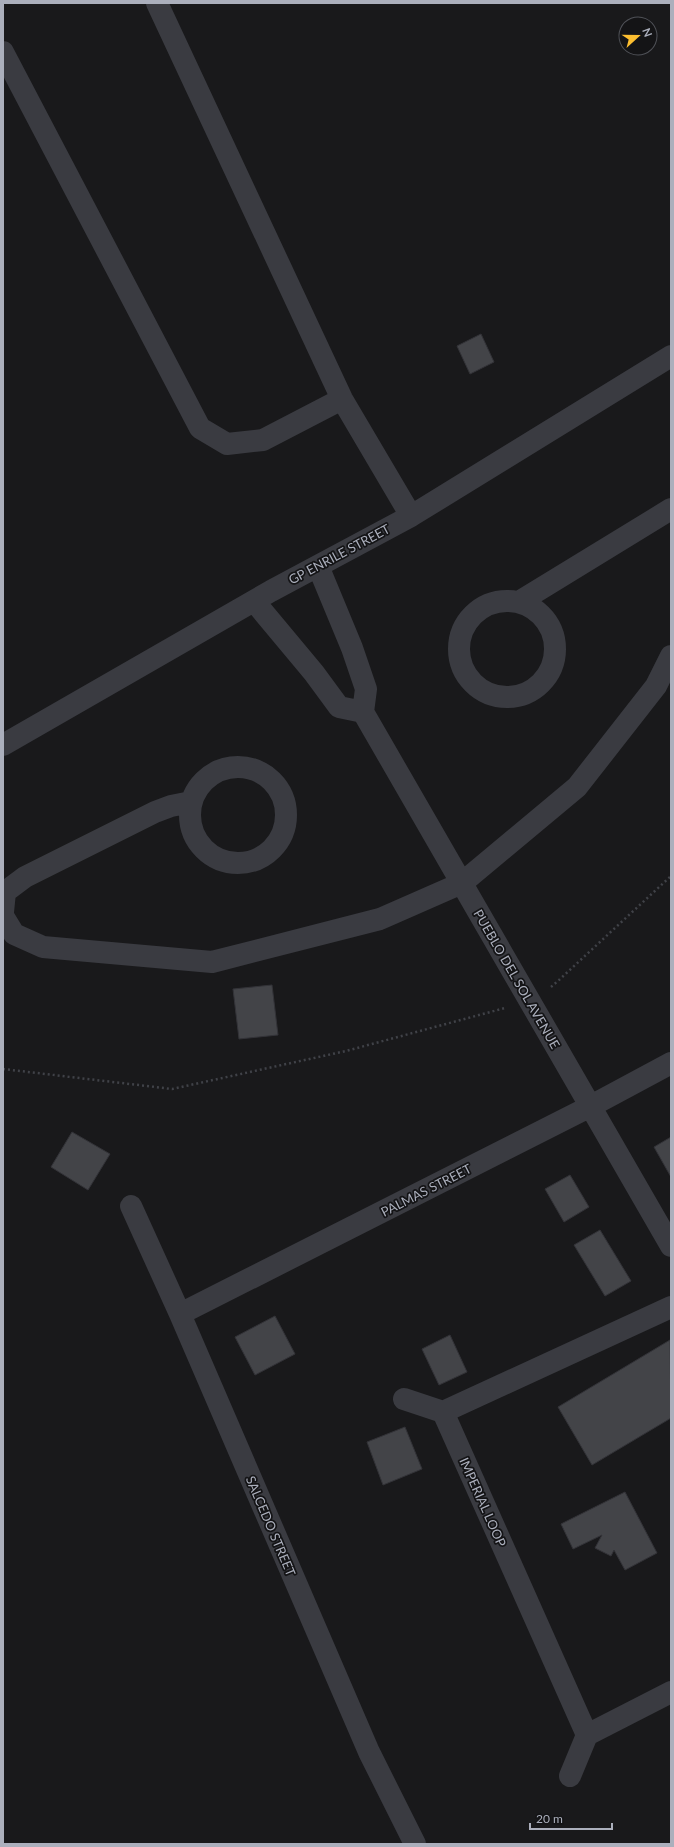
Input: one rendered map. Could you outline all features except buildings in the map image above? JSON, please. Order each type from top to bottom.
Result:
[{"type":"street","points":[[157,3],[342,399],[411,516]]},
{"type":"street","points":[[3,52],[200,428],[227,444],[262,440],[342,399]]},
{"type":"street","name":"GP ENRILE STREET","points":[[3,745],[254,601],[411,516],[671,356]]},
{"type":"street","points":[[519,602],[536,611],[548,626],[555,644],[552,664],[543,681],[527,693],[508,697],[488,693],[474,684],[464,670],[459,653],[460,636],[467,621],[482,608],[500,601],[519,602],[671,509]]},
{"type":"street","points":[[254,601],[314,673],[339,707],[363,712],[366,689],[352,648],[318,566]]},
{"type":"street","points":[[3,916],[14,934],[43,947],[212,962],[380,919],[462,883],[577,787],[656,686],[671,656]]},
{"type":"street","name":"PUEBLO DEL SOL AVENUE","points":[[363,712],[671,1246]]},
{"type":"street","points":[[231,767],[250,768],[268,776],[280,792],[286,810],[284,830],[274,847],[258,859],[239,863],[220,859],[205,850],[195,836],[190,819],[191,802],[199,787],[213,773],[231,767]]},
{"type":"street","points":[[3,912],[5,892],[25,878],[155,812],[170,806],[191,802]]},
{"type":"street","name":"PALMAS STREET","points":[[180,1314],[590,1106],[671,1063]]},
{"type":"street","name":"SALCEDO STREET","points":[[131,1206],[180,1314],[369,1752],[415,1844]]},
{"type":"street","points":[[404,1399],[443,1412],[671,1307]]},
{"type":"street","name":"IMPERIAL LOOP","points":[[443,1412],[587,1735]]},
{"type":"street","points":[[570,1776],[587,1735],[671,1692]]},
{"type":"path","points":[[3,1069],[172,1088],[346,1051],[530,1001],[559,980],[671,876]]}]
